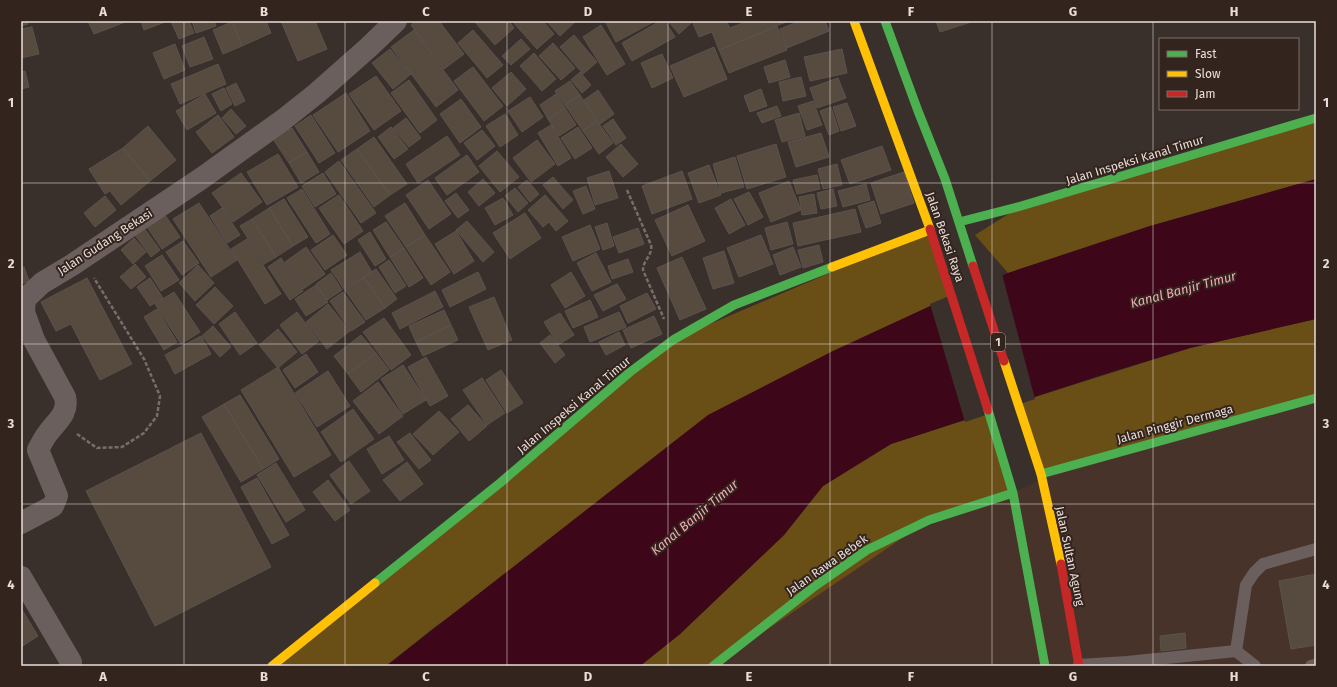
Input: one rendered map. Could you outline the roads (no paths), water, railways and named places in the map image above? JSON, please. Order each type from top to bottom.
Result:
[{"type":"main road","name":"Jalan Bekasi Raya","points":[[854,21],[938,250],[1005,463],[1013,493]]},
{"type":"main road","name":"Jalan Bekasi Raya","points":[[884,21],[945,179],[1033,452]]},
{"type":"main road","name":"Jalan Inspeksi Kanal Timur","points":[[959,222],[1021,206],[1316,118]]},
{"type":"main road","name":"Jalan Inspeksi Kanal Timur","points":[[272,666],[500,482],[630,372],[673,340],[734,305],[930,230]]},
{"type":"main road","name":"Jalan Pinggir Dermaga","points":[[1041,474],[1316,398]]},
{"type":"main road","name":"Jalan Sultan Agung","points":[[1033,452],[1041,474],[1064,580],[1079,665]]},
{"type":"main road","name":"Jalan Rawa Bebek","points":[[714,666],[815,586],[867,550],[929,520],[1013,493]]},
{"type":"main road","points":[[1013,493],[1045,666]]},
{"type":"street","name":"Jalan Gudang Bekasi","points":[[21,523],[53,506],[57,496],[38,450],[46,434],[65,412],[67,404],[65,397],[34,340],[24,312],[25,299],[42,283],[82,259],[202,178],[283,120],[317,93],[396,21]]},
{"type":"street","points":[[21,577],[71,662]]},
{"type":"lane","points":[[1236,651],[1246,585],[1254,573],[1263,564],[1316,550]]},
{"type":"lane","points":[[1079,665],[1127,662],[1236,651],[1256,666]]},
{"type":"lane","points":[[1311,666],[1316,665]]},
{"type":"water","name":"Kanal Banjir Timur","points":[[1316,179],[1316,319],[1190,348],[891,444],[823,486],[784,535],[680,634],[640,666],[386,666],[708,415],[831,352],[952,296],[1008,273],[1150,226]]}]
